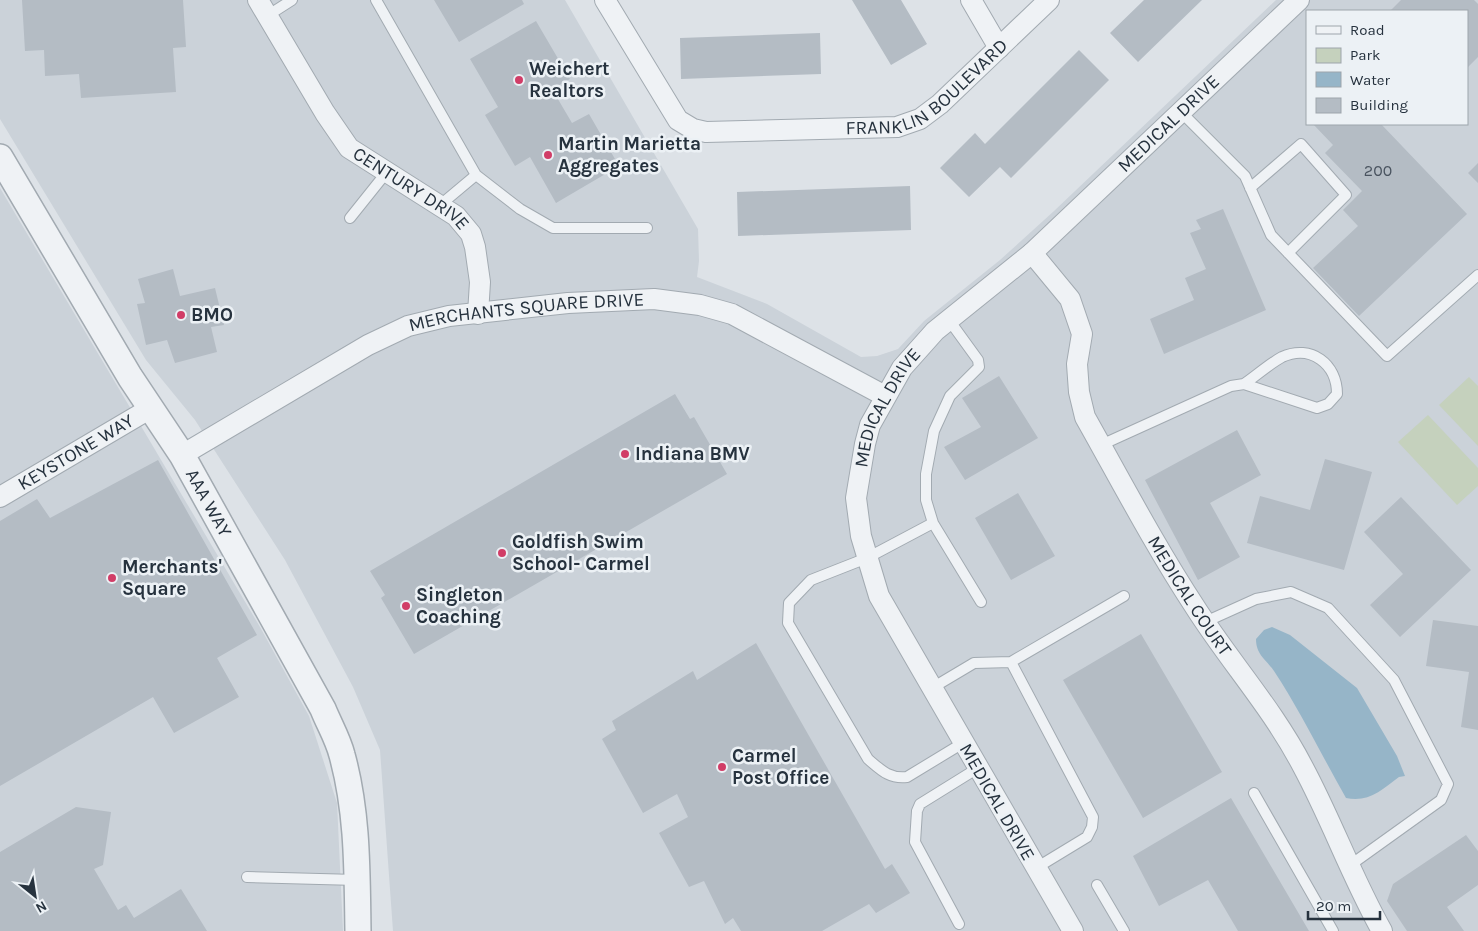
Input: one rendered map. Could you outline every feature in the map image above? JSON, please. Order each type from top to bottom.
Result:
[{"type":"street","name":"FRANKLIN BOULEVARD","points":[[605,0],[678,120],[693,130],[706,132],[897,127],[920,119],[940,104],[1049,0]]},
{"type":"street","points":[[971,0],[999,48]]},
{"type":"street","name":"MEDICAL DRIVE","points":[[1073,931],[879,596],[861,536],[856,498],[865,444],[870,425],[902,368],[935,331],[1032,253],[1299,0]]},
{"type":"street","name":"CENTURY DRIVE","points":[[263,8],[325,113],[349,148],[456,216],[471,234],[475,247],[480,282],[478,314]]},
{"type":"street","name":"AAA WAY","points":[[0,157],[151,408],[182,455],[322,709],[342,753],[351,795],[357,842],[358,931]]},
{"type":"street","name":"MEDICAL COURT","points":[[1032,253],[1070,299],[1082,334],[1077,364],[1079,392],[1085,417],[1205,622],[1258,693],[1304,767],[1349,866],[1382,931]]},
{"type":"street","name":"MERCHANTS SQUARE DRIVE","points":[[182,455],[368,345],[400,330],[449,316],[568,303],[654,299],[700,305],[732,314],[885,396]]},
{"type":"street","name":"KEYSTONE WAY","points":[[0,497],[151,408]]},
{"type":"lane","points":[[263,8],[292,0]]},
{"type":"lane","points":[[376,0],[476,175],[520,209],[553,228],[647,228]]},
{"type":"lane","points":[[1181,112],[1245,176],[1271,235],[1387,356],[1478,275]]},
{"type":"lane","points":[[1250,188],[1301,144],[1346,195],[1288,252]]},
{"type":"lane","points":[[350,218],[386,173]]},
{"type":"lane","points":[[439,206],[476,175]]},
{"type":"lane","points":[[949,320],[978,360],[979,368],[950,396],[934,431],[926,474],[926,500],[933,523],[981,602]]},
{"type":"lane","points":[[1100,445],[1231,386],[1244,384],[1282,357],[1306,352],[1321,358],[1332,371],[1337,383],[1337,394],[1328,404],[1317,408],[1244,384]]},
{"type":"lane","points":[[933,523],[867,558],[811,580],[789,603],[788,623],[868,759],[887,775],[908,777],[963,743]]},
{"type":"lane","points":[[1205,622],[1256,599],[1291,592],[1328,608],[1394,680],[1448,784],[1442,800],[1349,866]]},
{"type":"lane","points":[[932,688],[974,663],[1011,662],[1124,596]]},
{"type":"lane","points":[[1011,662],[1093,816],[1092,827],[1087,837],[1036,868]]},
{"type":"lane","points":[[959,924],[915,842],[917,812],[920,804],[978,768]]},
{"type":"lane","points":[[1254,793],[1333,931]]},
{"type":"lane","points":[[247,877],[358,880]]},
{"type":"lane","points":[[1097,885],[1124,931]]},
{"type":"shaded area","points":[[0,0],[565,0],[698,229],[699,261],[697,277],[767,304],[861,357],[877,356],[898,349],[924,321],[1000,260],[1054,211],[1276,0],[1478,0],[1478,931],[393,931],[380,750],[353,687],[285,560],[195,420],[146,360],[0,119]]},
{"type":"shaded area","points":[[0,188],[260,627],[309,716],[337,803],[343,931],[0,931]]},
{"type":"green space","points":[[1469,377],[1478,386],[1478,446],[1439,405]]},
{"type":"green space","points":[[1428,415],[1478,468],[1478,486],[1457,505],[1398,442]]},
{"type":"water","points":[[1272,627],[1290,635],[1357,688],[1397,756],[1405,776],[1399,777],[1381,791],[1368,797],[1361,799],[1346,798],[1293,702],[1258,649],[1256,639],[1264,630]]},
{"type":"building","points":[[22,0],[183,0],[186,47],[173,48],[176,92],[81,98],[79,74],[45,76],[44,50],[25,51]]},
{"type":"building","points":[[434,0],[522,0],[524,4],[459,42]]},
{"type":"building","points":[[852,0],[901,0],[927,44],[891,65]]},
{"type":"building","points":[[1144,0],[1202,0],[1138,62],[1110,33]]},
{"type":"building","points":[[1401,0],[1474,0],[1478,4],[1478,57],[1468,67],[1468,10],[1391,10]]},
{"type":"building","points":[[536,21],[570,79],[552,89],[572,123],[589,114],[619,166],[556,203],[530,157],[515,166],[485,115],[498,107],[470,59]]},
{"type":"building","points":[[820,33],[821,74],[681,79],[680,38]]},
{"type":"building","points":[[1079,50],[1109,80],[1011,178],[1000,167],[969,197],[940,168],[975,133],[985,144]]},
{"type":"building","points":[[1314,125],[1382,125],[1467,214],[1359,316],[1313,268],[1358,226],[1343,210],[1362,191],[1325,153],[1333,145]]},
{"type":"building","points":[[1478,163],[1478,183],[1468,173]]},
{"type":"building","points":[[910,186],[911,230],[738,236],[737,192]]},
{"type":"building","points":[[1223,209],[1266,310],[1164,354],[1150,319],[1194,300],[1185,278],[1206,269],[1190,233],[1201,229],[1196,220]]},
{"type":"building","name":"BMO","points":[[173,269],[180,296],[215,288],[224,325],[211,327],[217,352],[175,363],[167,340],[146,345],[137,304],[145,303],[138,279]]},
{"type":"building","points":[[999,376],[1038,438],[965,480],[944,447],[981,427],[962,398]]},
{"type":"building","points":[[675,394],[690,419],[694,417],[727,474],[414,654],[381,598],[385,595],[370,571]]},
{"type":"building","points":[[1237,430],[1261,475],[1210,503],[1240,557],[1198,580],[1145,480]]},
{"type":"building","points":[[1325,459],[1372,472],[1344,570],[1247,543],[1260,496],[1310,510]]},
{"type":"building","name":"Merchants' Square","points":[[158,460],[257,635],[217,658],[239,697],[174,733],[153,697],[0,786],[0,521],[37,499],[50,518]]},
{"type":"building","points":[[1018,493],[1055,556],[1011,580],[975,518]]},
{"type":"building","points":[[1401,497],[1471,570],[1400,637],[1370,605],[1403,574],[1364,532]]},
{"type":"building","points":[[1433,620],[1478,626],[1478,730],[1461,727],[1469,672],[1426,666]]},
{"type":"building","points":[[1141,634],[1222,772],[1143,818],[1063,680]]},
{"type":"building","name":"Carmel Post Office","points":[[756,643],[885,869],[892,864],[910,893],[876,913],[869,904],[822,931],[741,931],[733,918],[725,924],[704,881],[689,887],[659,833],[688,817],[677,794],[643,813],[602,739],[616,730],[612,721],[693,671],[697,680]]},
{"type":"building","points":[[1231,798],[1309,931],[1238,931],[1208,880],[1159,906],[1133,856]]},
{"type":"building","points":[[76,807],[111,812],[103,865],[94,869],[118,910],[126,905],[134,918],[181,889],[207,931],[0,931],[0,852]]},
{"type":"building","points":[[1466,835],[1478,851],[1478,885],[1447,907],[1464,931],[1407,931],[1387,901],[1393,884]]},
{"type":"place","name":"Weichert Realtors","points":[[519,80]]},
{"type":"place","name":"Martin Marietta Aggregates","points":[[548,155]]},
{"type":"place","name":"BMO","points":[[181,315]]},
{"type":"place","name":"Indiana BMV","points":[[625,454]]},
{"type":"place","name":"Goldfish Swim School- Carmel","points":[[502,553]]},
{"type":"place","name":"Merchants' Square","points":[[112,578]]},
{"type":"place","name":"Singleton Coaching","points":[[406,606]]},
{"type":"place","name":"Carmel Post Office","points":[[722,767]]}]
